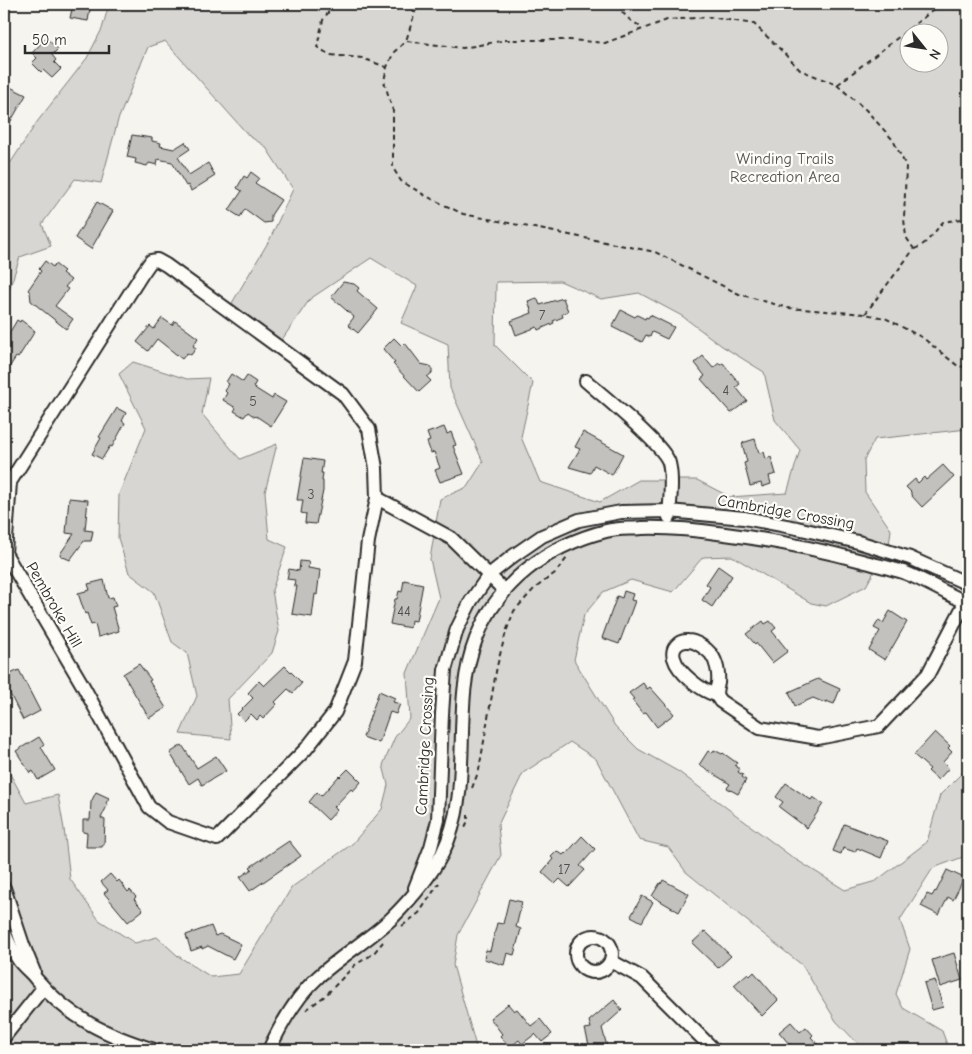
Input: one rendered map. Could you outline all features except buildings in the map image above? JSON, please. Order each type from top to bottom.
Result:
[{"type":"street","name":"Pembroke Hill","points":[[157,260],[343,394],[369,430],[376,468],[377,498],[368,541],[355,661],[335,712],[306,749],[217,839],[168,822],[149,807],[82,684],[5,553],[7,481],[142,274],[151,261],[157,260]]},
{"type":"street","points":[[586,381],[653,441],[669,461],[668,527]]},
{"type":"street","points":[[377,498],[451,538],[504,590]]},
{"type":"street","name":"Cambridge Crossing","points":[[414,892],[431,847],[438,820],[445,670],[457,629],[471,602],[489,575],[542,536],[579,520],[621,512],[669,511],[744,518],[858,542],[910,558],[968,584]]},
{"type":"street","name":"Cambridge Crossing","points":[[269,1050],[294,1004],[316,978],[390,919],[432,873],[444,851],[459,800],[463,697],[467,667],[487,614],[504,590],[534,562],[577,540],[608,530],[668,527],[769,539],[831,553],[904,572],[968,601]]},
{"type":"street","points":[[716,695],[720,701],[760,728],[818,738],[879,726],[928,674],[968,601]]},
{"type":"street","points":[[4,888],[23,945],[40,983]]},
{"type":"street","points":[[4,932],[18,960],[40,983],[86,1023],[109,1035],[154,1050]]},
{"type":"street","points":[[611,961],[642,978],[714,1050]]},
{"type":"street","points":[[4,1037],[40,983]]},
{"type":"path","points":[[334,4],[323,20],[317,47],[330,55],[362,58],[387,67]]},
{"type":"path","points":[[405,4],[415,12]]},
{"type":"path","points":[[418,4],[406,41],[394,52],[387,67],[384,81],[393,111],[393,168],[400,181],[463,214],[655,252],[739,294],[788,308],[864,314],[886,318],[922,338],[959,367],[968,366]]},
{"type":"path","points":[[620,4],[619,10],[643,28]]},
{"type":"path","points":[[837,85],[941,4]]},
{"type":"path","points":[[406,41],[463,48],[506,40],[570,40],[606,43],[666,20],[710,17],[754,24],[800,70],[837,85],[866,110],[893,140],[906,166],[904,219],[906,237],[914,249]]},
{"type":"path","points":[[864,314],[914,249],[921,247],[943,222],[968,218]]},
{"type":"path","points":[[472,789],[479,770],[497,666],[514,611],[534,589],[555,573],[571,553]]},
{"type":"path","points":[[464,829],[468,821],[468,813]]},
{"type":"path","points":[[399,928],[419,912],[439,883]]},
{"type":"path","points":[[303,1012],[326,995],[355,965],[373,954],[386,939]]},
{"type":"green space","name":"Winding Trails Recreation Area","points":[[109,4],[913,4],[922,10],[953,7],[956,4],[968,4],[968,429],[875,439],[864,460],[865,492],[891,530],[889,545],[866,586],[826,606],[811,603],[732,556],[703,557],[673,592],[631,580],[603,592],[584,615],[574,660],[615,726],[638,749],[679,772],[792,857],[845,890],[876,881],[927,842],[940,795],[968,767],[968,838],[963,857],[933,868],[900,920],[910,949],[896,994],[903,1008],[942,1031],[949,1050],[864,1050],[836,1021],[802,965],[686,872],[668,847],[639,840],[596,759],[570,742],[523,773],[498,825],[501,855],[458,935],[453,965],[477,1050],[4,1050],[4,763],[26,803],[58,795],[70,879],[99,920],[135,943],[157,937],[178,956],[211,977],[239,974],[292,887],[352,844],[382,809],[388,785],[383,765],[395,737],[410,718],[407,673],[439,598],[430,559],[440,499],[467,487],[483,462],[450,388],[448,344],[401,323],[417,286],[371,258],[310,299],[281,341],[232,303],[270,239],[293,189],[265,146],[249,136],[165,41],[148,47],[118,120],[101,183],[75,179],[42,224],[51,246],[20,257],[4,305],[4,173],[37,122],[87,58],[102,29]],"holes":[[[560,281],[601,299],[639,293],[682,316],[722,346],[764,372],[775,420],[800,450],[787,493],[730,497],[697,480],[639,480],[600,502],[540,482],[521,437],[533,383],[495,345],[496,282]]]},
{"type":"green space","points":[[133,362],[187,379],[209,378],[202,414],[240,459],[277,444],[265,492],[269,539],[287,547],[272,590],[279,631],[272,653],[228,699],[231,739],[180,734],[197,696],[187,653],[172,642],[154,592],[129,573],[118,538],[119,494],[146,428],[119,374]]}]
